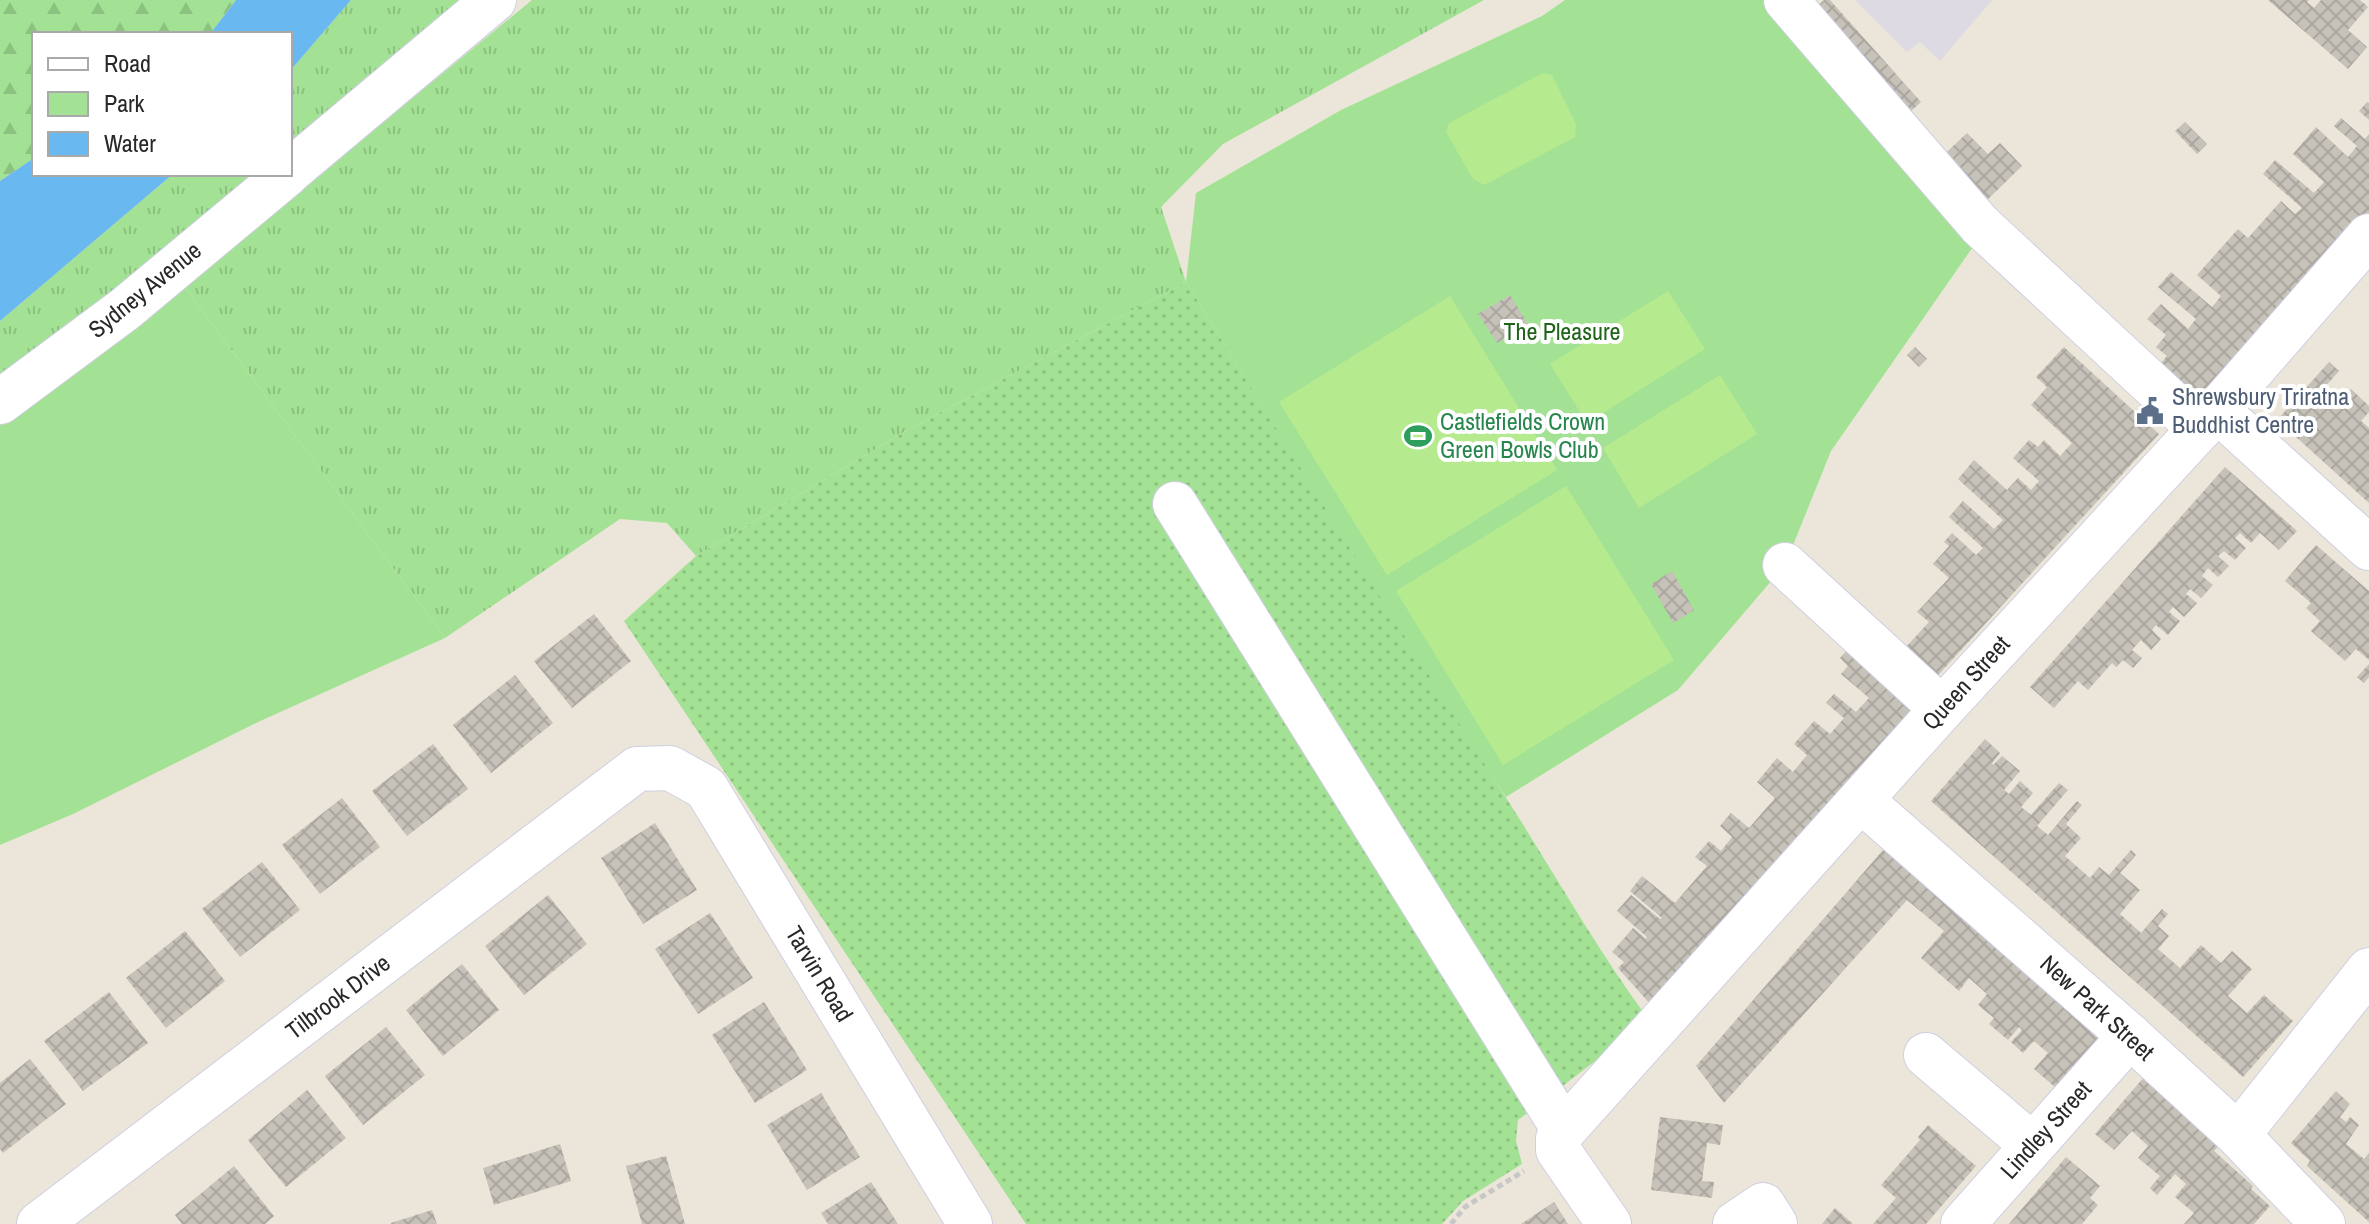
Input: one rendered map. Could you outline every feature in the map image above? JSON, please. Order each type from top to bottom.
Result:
[{"type":"street","name":"Sydney Avenue","points":[[292,170],[494,0]]},
{"type":"street","points":[[1786,0],[1980,225],[2209,420],[2369,548]]},
{"type":"street","name":"Sydney Avenue","points":[[0,402],[125,309],[284,176]]},
{"type":"street","name":"Queen Street","points":[[1561,1140],[1942,709],[2209,420],[2369,236]]},
{"type":"street","points":[[1175,504],[1609,1224]]},
{"type":"street","points":[[1785,565],[1942,709]]},
{"type":"street","name":"Tarvin Road","points":[[637,769],[670,768],[706,788],[970,1224]]},
{"type":"street","name":"Tilbrook Drive","points":[[39,1224],[637,769]]},
{"type":"street","name":"New Park Street","points":[[1862,801],[2238,1135],[2323,1224]]},
{"type":"street","points":[[2238,1135],[2369,970]]},
{"type":"street","name":"Lindley Street","points":[[1963,1224],[2130,1036]]},
{"type":"street","points":[[1926,1055],[2032,1145]]},
{"type":"street","points":[[1735,1224],[1763,1205],[1775,1224]]},
{"type":"path","points":[[1451,1224],[1465,1207],[1561,1140]]},
{"type":"shaded area","points":[[1855,0],[1992,0],[1940,61],[1920,42],[1907,52]]},
{"type":"green space","points":[[0,0],[236,0],[212,32],[32,32],[32,159],[0,181]]},
{"type":"green space","points":[[351,0],[470,0],[292,148],[292,69]]},
{"type":"green space","points":[[532,0],[1484,0],[1223,144],[1161,207],[1186,282],[904,432],[696,556],[667,523],[620,519],[445,638],[184,286]]},
{"type":"green space","name":"The Pleasure","points":[[1565,0],[1770,0],[1977,241],[1831,451],[1785,565],[1678,690],[1506,797],[1448,709],[1186,282],[1196,193],[1341,110],[1542,16]]},
{"type":"green space","points":[[1543,73],[1552,75],[1576,124],[1575,137],[1484,185],[1473,179],[1446,132],[1449,123]]},
{"type":"green space","points":[[171,176],[258,176],[0,381],[0,321]]},
{"type":"green space","points":[[1186,282],[1575,909],[1649,1020],[1518,1120],[1516,1141],[1522,1164],[1463,1201],[1442,1224],[1026,1224],[624,621],[696,556],[904,432]]},
{"type":"green space","points":[[184,286],[445,638],[258,722],[73,814],[0,845],[0,420]]},
{"type":"green space","points":[[1668,291],[1705,349],[1587,423],[1550,364]]},
{"type":"green space","name":"Castlefields Crown Green Bowls Club","points":[[1450,296],[1557,470],[1387,575],[1279,402]]},
{"type":"green space","points":[[1720,375],[1757,434],[1639,508],[1603,448]]},
{"type":"green space","name":"Castlefields Crown Green Bowls Club","points":[[1566,486],[1674,660],[1503,765],[1396,591]]},
{"type":"water","points":[[236,0],[351,0],[292,69],[292,32],[212,32]]},
{"type":"water","points":[[32,159],[32,176],[171,176],[0,321],[0,181]]},
{"type":"building","points":[[1824,0],[1830,0],[1921,102],[1898,123],[1804,18]]},
{"type":"building","points":[[2268,0],[2309,0],[2307,2],[2314,8],[2321,0],[2360,0],[2368,7],[2348,30],[2367,47],[2348,69]]},
{"type":"building","points":[[2369,103],[2369,120],[2359,111]]},
{"type":"building","points":[[2341,118],[2365,139],[2369,134],[2369,214],[2198,408],[2155,370],[2167,356],[2156,347],[2166,335],[2147,319],[2161,304],[2188,329],[2196,319],[2158,287],[2171,272],[2212,307],[2221,296],[2197,275],[2238,229],[2248,238],[2281,201],[2295,214],[2302,208],[2263,174],[2275,160],[2314,193],[2324,182],[2293,154],[2316,127],[2348,157],[2357,146],[2334,126]]},
{"type":"building","points":[[2185,122],[2207,144],[2197,154],[2175,131]]},
{"type":"building","points":[[1967,133],[1988,154],[2000,143],[2022,166],[1978,209],[1934,164]]},
{"type":"building","points":[[1510,295],[1528,324],[1497,343],[1478,314]]},
{"type":"building","points":[[1915,347],[1927,359],[1919,367],[1907,355]]},
{"type":"building","points":[[2064,347],[2159,434],[1929,685],[1906,647],[1929,622],[1917,612],[1949,578],[1933,564],[1949,546],[1944,542],[1952,533],[1976,555],[1983,548],[1949,517],[1963,501],[1994,529],[2003,520],[1958,479],[1974,460],[2007,490],[2018,478],[2031,490],[2039,481],[2013,458],[2029,440],[2038,447],[2044,440],[2060,456],[2072,443],[2031,405],[2047,387],[2036,377]]},
{"type":"building","points":[[2329,362],[2339,371],[2323,389],[2338,403],[2351,389],[2369,406],[2369,412],[2361,421],[2369,428],[2369,503],[2277,420]]},
{"type":"building","points":[[2225,467],[2297,531],[2279,550],[2260,533],[2251,543],[2240,533],[2235,538],[2246,548],[2235,560],[2224,551],[2218,556],[2229,566],[2218,577],[2208,568],[2202,576],[2213,585],[2201,598],[2190,589],[2186,594],[2197,603],[2184,617],[2173,607],[2169,612],[2180,621],[2168,635],[2156,625],[2152,630],[2161,639],[2151,650],[2141,640],[2132,650],[2142,658],[2133,668],[2123,660],[2116,667],[2112,663],[2088,690],[2078,681],[2054,708],[2030,687]]},
{"type":"building","points":[[2316,545],[2369,591],[2369,660],[2356,649],[2345,661],[2311,631],[2320,621],[2306,608],[2311,603],[2285,581]]},
{"type":"building","points":[[1672,571],[1694,610],[1673,623],[1651,584]]},
{"type":"building","points":[[594,614],[631,661],[572,708],[534,661]]},
{"type":"building","points":[[1852,645],[1919,705],[1652,1006],[1618,968],[1624,962],[1612,952],[1633,928],[1647,937],[1617,911],[1631,895],[1662,918],[1630,891],[1642,876],[1675,903],[1707,866],[1695,857],[1709,841],[1721,851],[1732,837],[1720,826],[1731,813],[1749,828],[1775,798],[1757,782],[1777,758],[1793,772],[1807,755],[1794,744],[1814,721],[1830,734],[1844,718],[1826,703],[1834,694],[1856,712],[1869,698],[1841,674],[1848,666],[1840,658]]},
{"type":"building","points":[[2369,664],[2369,677],[2364,683],[2357,677]]},
{"type":"building","points":[[515,675],[553,723],[491,773],[453,725]]},
{"type":"building","points":[[1985,739],[2000,753],[1993,765],[2002,756],[2020,771],[2004,790],[2009,794],[2020,781],[2033,793],[2021,807],[2031,815],[2059,783],[2068,790],[2037,826],[2048,835],[2077,801],[2082,805],[2066,824],[2081,838],[2065,856],[2090,878],[2099,867],[2109,875],[2131,850],[2136,855],[2120,873],[2140,890],[2120,914],[2141,933],[2162,909],[2168,914],[2158,926],[2169,936],[2158,949],[2180,968],[2201,945],[2221,963],[2232,951],[2252,969],[2228,996],[2247,1013],[2264,995],[2293,1021],[2243,1077],[1931,801]]},
{"type":"building","points":[[433,744],[468,789],[407,836],[372,791]]},
{"type":"building","points":[[342,798],[380,847],[320,894],[282,845]]},
{"type":"building","points":[[655,823],[697,890],[643,924],[601,858]]},
{"type":"building","points":[[1890,842],[1956,897],[1950,908],[1959,916],[1961,914],[2102,1034],[2056,1088],[2034,1069],[2048,1053],[2034,1041],[2023,1053],[2011,1042],[2022,1030],[2019,1027],[2008,1040],[1989,1024],[1994,1018],[1978,1005],[1987,994],[1969,978],[1959,991],[1921,958],[1944,931],[1907,900],[1724,1103],[1696,1066]]},
{"type":"building","points":[[262,862],[300,910],[240,957],[202,909]]},
{"type":"building","points":[[548,895],[587,944],[524,995],[485,946]]},
{"type":"building","points":[[710,913],[753,978],[698,1014],[655,949]]},
{"type":"building","points":[[185,931],[225,981],[166,1028],[126,978]]},
{"type":"building","points":[[462,964],[499,1010],[443,1056],[406,1010]]},
{"type":"building","points":[[109,992],[148,1043],[83,1091],[44,1041]]},
{"type":"building","points":[[764,1002],[807,1070],[755,1103],[712,1035]]},
{"type":"building","points":[[386,1027],[425,1075],[363,1125],[325,1076]]},
{"type":"building","points":[[30,1059],[66,1104],[3,1153],[0,1149],[0,1083]]},
{"type":"building","points":[[2144,1077],[2220,1144],[2214,1151],[2270,1206],[2254,1224],[2184,1224],[2194,1213],[2175,1197],[2186,1184],[2175,1174],[2157,1195],[2150,1188],[2160,1176],[2138,1158],[2148,1146],[2132,1131],[2114,1150],[2095,1134]]},
{"type":"building","points":[[307,1090],[346,1138],[286,1187],[248,1140]]},
{"type":"building","points":[[2336,1091],[2350,1104],[2340,1117],[2346,1122],[2350,1117],[2359,1125],[2346,1144],[2364,1159],[2369,1153],[2369,1222],[2307,1166],[2310,1161],[2291,1143]]},
{"type":"building","points":[[821,1093],[860,1157],[807,1190],[767,1125]]},
{"type":"building","points":[[1660,1117],[1723,1125],[1720,1145],[1707,1143],[1702,1181],[1714,1182],[1712,1198],[1651,1190]]},
{"type":"building","points":[[1928,1125],[1976,1166],[1926,1224],[1873,1224],[1896,1198],[1881,1185],[1920,1140],[1918,1137]]},
{"type":"building","points":[[560,1144],[571,1181],[494,1205],[483,1168]]},
{"type":"building","points":[[666,1156],[685,1224],[642,1224],[626,1166]]},
{"type":"building","points":[[2066,1157],[2100,1186],[2090,1198],[2098,1205],[2082,1224],[2009,1224]]},
{"type":"building","points":[[234,1166],[274,1216],[265,1224],[182,1224],[175,1215]]},
{"type":"building","points":[[871,1182],[898,1224],[828,1224],[821,1213]]},
{"type":"building","points":[[1554,1202],[1568,1224],[1521,1224]]},
{"type":"building","points":[[1835,1208],[1853,1224],[1822,1224]]},
{"type":"building","points":[[432,1210],[437,1224],[391,1224],[391,1223]]},
{"type":"place","name":"Shrewsbury Triratna Buddhist Centre","points":[[2150,411]]},
{"type":"place","name":"Castlefields Crown Green Bowls Club","points":[[1418,436]]}]
